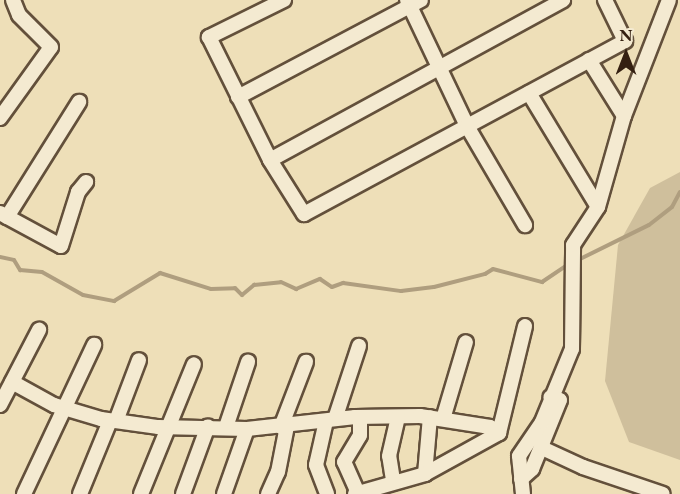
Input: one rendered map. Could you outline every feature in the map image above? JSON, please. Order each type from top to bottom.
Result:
[{"type":"street","points":[[0,118],[51,47],[19,15],[13,0]]},
{"type":"street","points":[[284,0],[209,37],[270,160],[304,214],[625,41],[605,0]]},
{"type":"street","points":[[270,160],[563,0]]},
{"type":"street","points":[[523,494],[520,472],[572,349],[573,245],[598,207],[624,116],[669,0]]},
{"type":"street","points":[[238,97],[412,2],[467,126],[525,225]]},
{"type":"street","points":[[589,60],[624,116]]},
{"type":"street","points":[[529,93],[598,207]]},
{"type":"street","points":[[79,102],[3,215],[61,246],[78,192],[86,182]]},
{"type":"street","points":[[500,433],[507,390],[525,326]]},
{"type":"street","points":[[0,405],[39,330]]},
{"type":"street","points":[[425,474],[437,418],[466,342]]},
{"type":"street","points":[[24,494],[66,409],[94,345]]},
{"type":"street","points":[[327,494],[316,465],[330,420],[359,346]]},
{"type":"street","points":[[80,494],[138,360]]},
{"type":"street","points":[[226,427],[248,362]]},
{"type":"street","points":[[268,494],[278,472],[284,426],[306,362]]},
{"type":"street","points":[[141,494],[194,364]]},
{"type":"street","points":[[12,381],[66,409],[113,421],[167,427],[208,426],[247,429],[330,420],[398,417],[437,418],[490,427],[500,433]]},
{"type":"street","points":[[520,472],[532,469],[542,448],[560,400],[550,398]]},
{"type":"street","points":[[393,480],[389,456],[398,417]]},
{"type":"street","points":[[360,418],[360,435],[344,462],[356,493],[393,480],[425,474],[500,433]]},
{"type":"street","points":[[183,494],[208,426]]},
{"type":"street","points":[[224,494],[247,429]]},
{"type":"street","points":[[542,448],[626,488],[663,494]]},
{"type":"shaded area","points":[[680,172],[680,460],[629,442],[605,381],[618,245],[650,188]]},
{"type":"waterway","points":[[576,261],[649,225],[672,207],[680,192]]},
{"type":"waterway","points":[[0,257],[14,260],[20,270],[42,272],[83,295],[114,301],[160,273],[211,289],[235,288],[242,295],[254,285],[281,282],[296,289],[320,279],[332,287],[343,283],[401,291],[434,287],[485,274],[493,269],[542,282],[569,264]]}]
